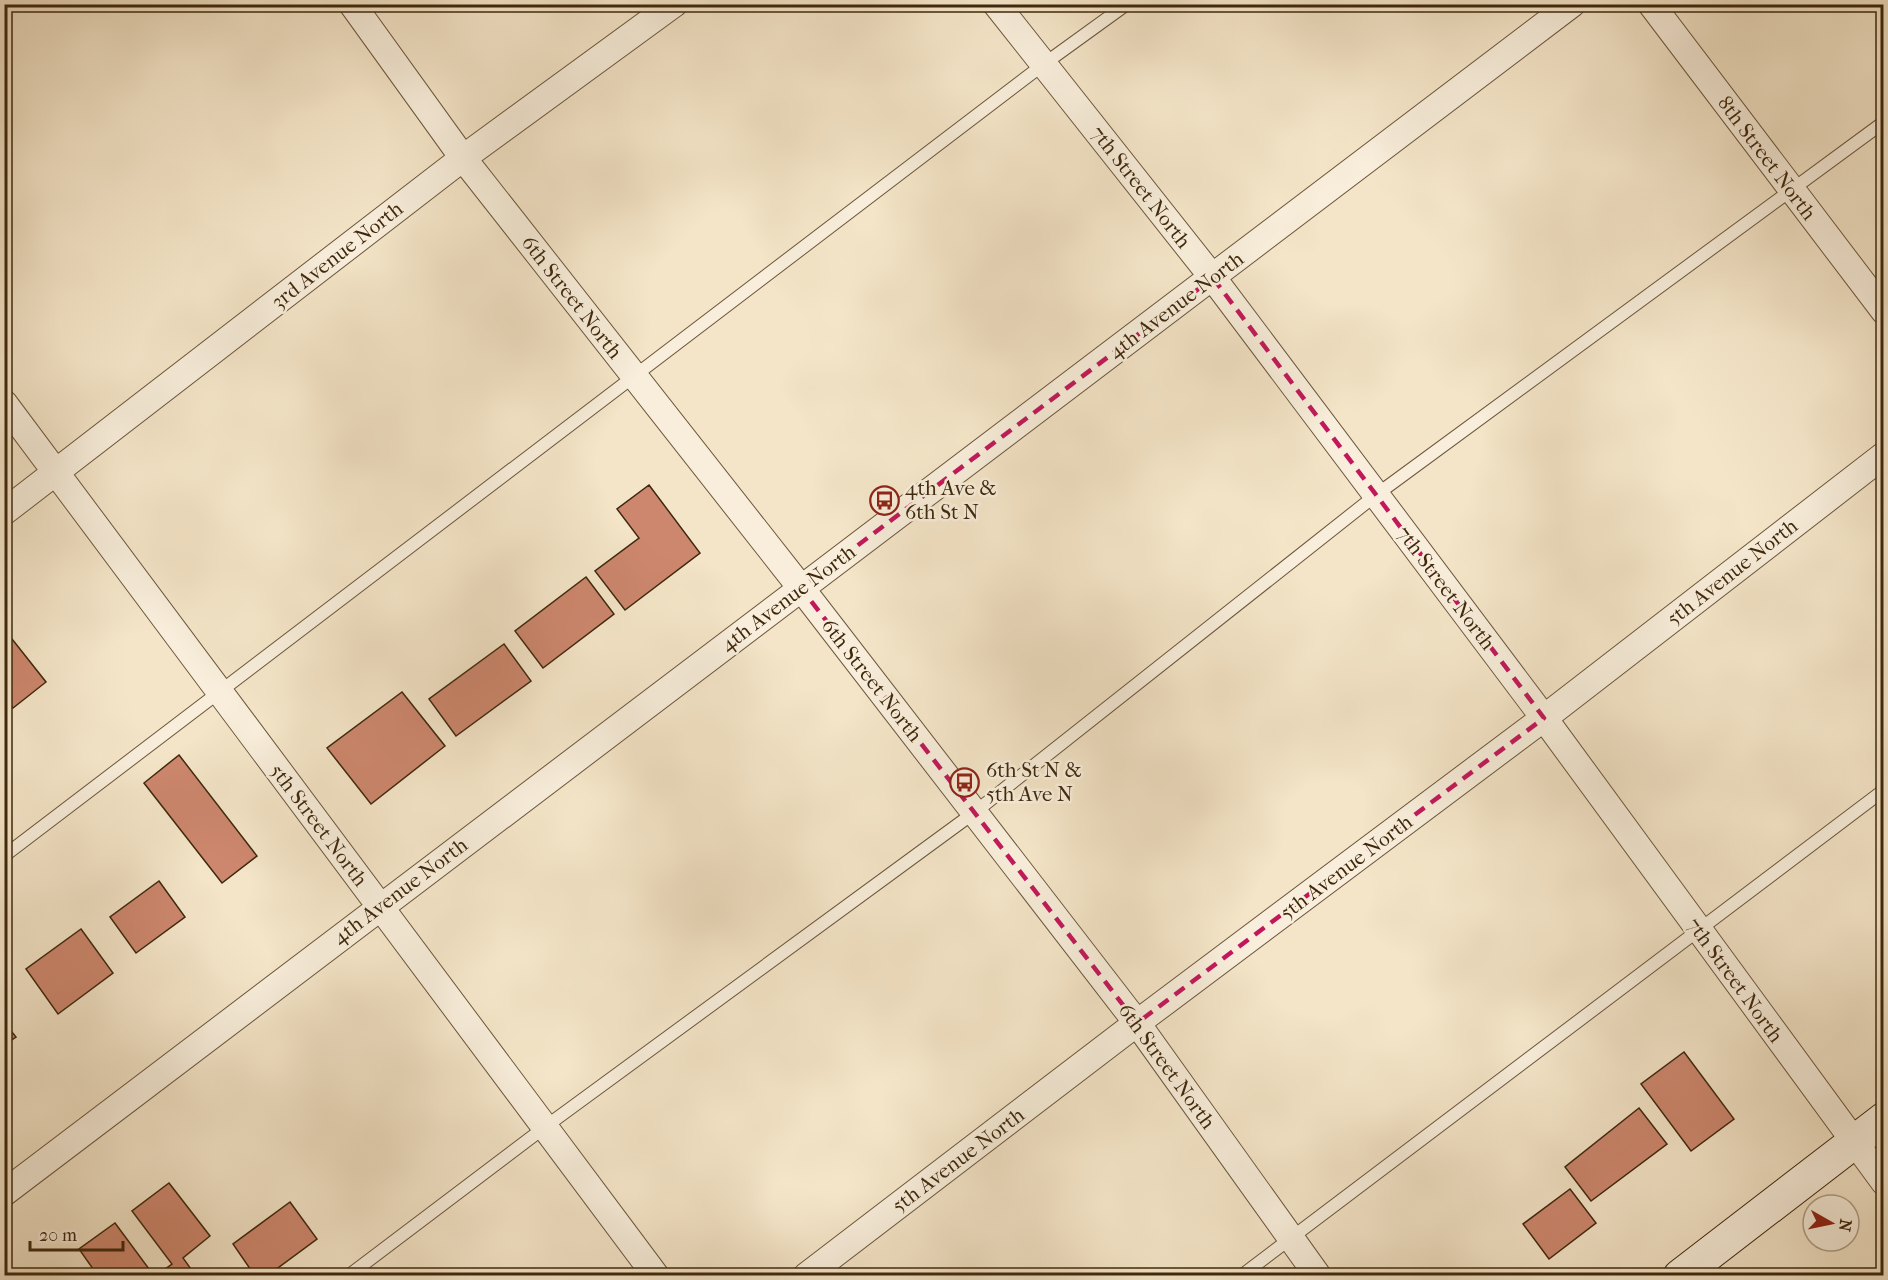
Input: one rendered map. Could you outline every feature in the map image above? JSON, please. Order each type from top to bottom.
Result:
[{"type":"street","name":"6th Street North","points":[[352,4],[463,158],[801,588],[1137,1023],[1318,1275]]},
{"type":"street","name":"3rd Avenue North","points":[[4,512],[463,158],[674,4]]},
{"type":"street","name":"7th Street North","points":[[996,4],[1213,278],[1544,718],[1884,1182]]},
{"type":"street","name":"4th Avenue North","points":[[4,1193],[1572,4]]},
{"type":"street","name":"8th Street North","points":[[1651,4],[1884,311]]},
{"type":"street","name":"5th Street North","points":[[4,403],[656,1275]]},
{"type":"street","name":"5th Avenue North","points":[[806,1275],[1544,718],[1884,455]]},
{"type":"street","points":[[1680,1275],[1884,1119]]},
{"type":"lane","points":[[4,856],[1044,64],[1127,4]]},
{"type":"lane","points":[[348,1275],[545,1127],[975,812],[1376,495],[1884,122]]},
{"type":"lane","points":[[1241,1275],[1884,789]]},
{"type":"highlighted area","points":[[1213,278],[1544,718],[1137,1023],[801,588]]},
{"type":"building","points":[[649,485],[700,553],[625,610],[595,571],[639,538],[617,509]]},
{"type":"building","points":[[586,577],[614,614],[543,668],[515,631]]},
{"type":"building","points":[[12,639],[46,682],[13,708],[4,698],[4,644]]},
{"type":"building","points":[[504,644],[531,681],[456,736],[429,699]]},
{"type":"building","points":[[402,692],[445,746],[371,804],[327,748]]},
{"type":"building","points":[[179,755],[257,856],[222,883],[144,783]]},
{"type":"building","points":[[159,881],[185,917],[136,953],[110,917]]},
{"type":"building","points":[[81,929],[113,973],[58,1014],[26,969]]},
{"type":"building","points":[[4,1022],[16,1037],[4,1045]]},
{"type":"building","points":[[1684,1052],[1734,1119],[1691,1151],[1641,1084]]},
{"type":"building","points":[[1639,1108],[1667,1144],[1591,1201],[1565,1167]]},
{"type":"building","points":[[169,1183],[210,1236],[183,1258],[196,1276],[163,1276],[161,1272],[172,1264],[132,1211]]},
{"type":"building","points":[[1570,1189],[1596,1223],[1549,1259],[1523,1224]]},
{"type":"building","points":[[290,1202],[317,1239],[267,1276],[255,1276],[233,1244]]},
{"type":"building","points":[[115,1223],[152,1273],[149,1276],[98,1276],[79,1249]]},
{"type":"place","name":"4th Ave & 6th St N","points":[[884,500]]},
{"type":"place","name":"6th St N & 5th Ave N","points":[[965,782]]}]
